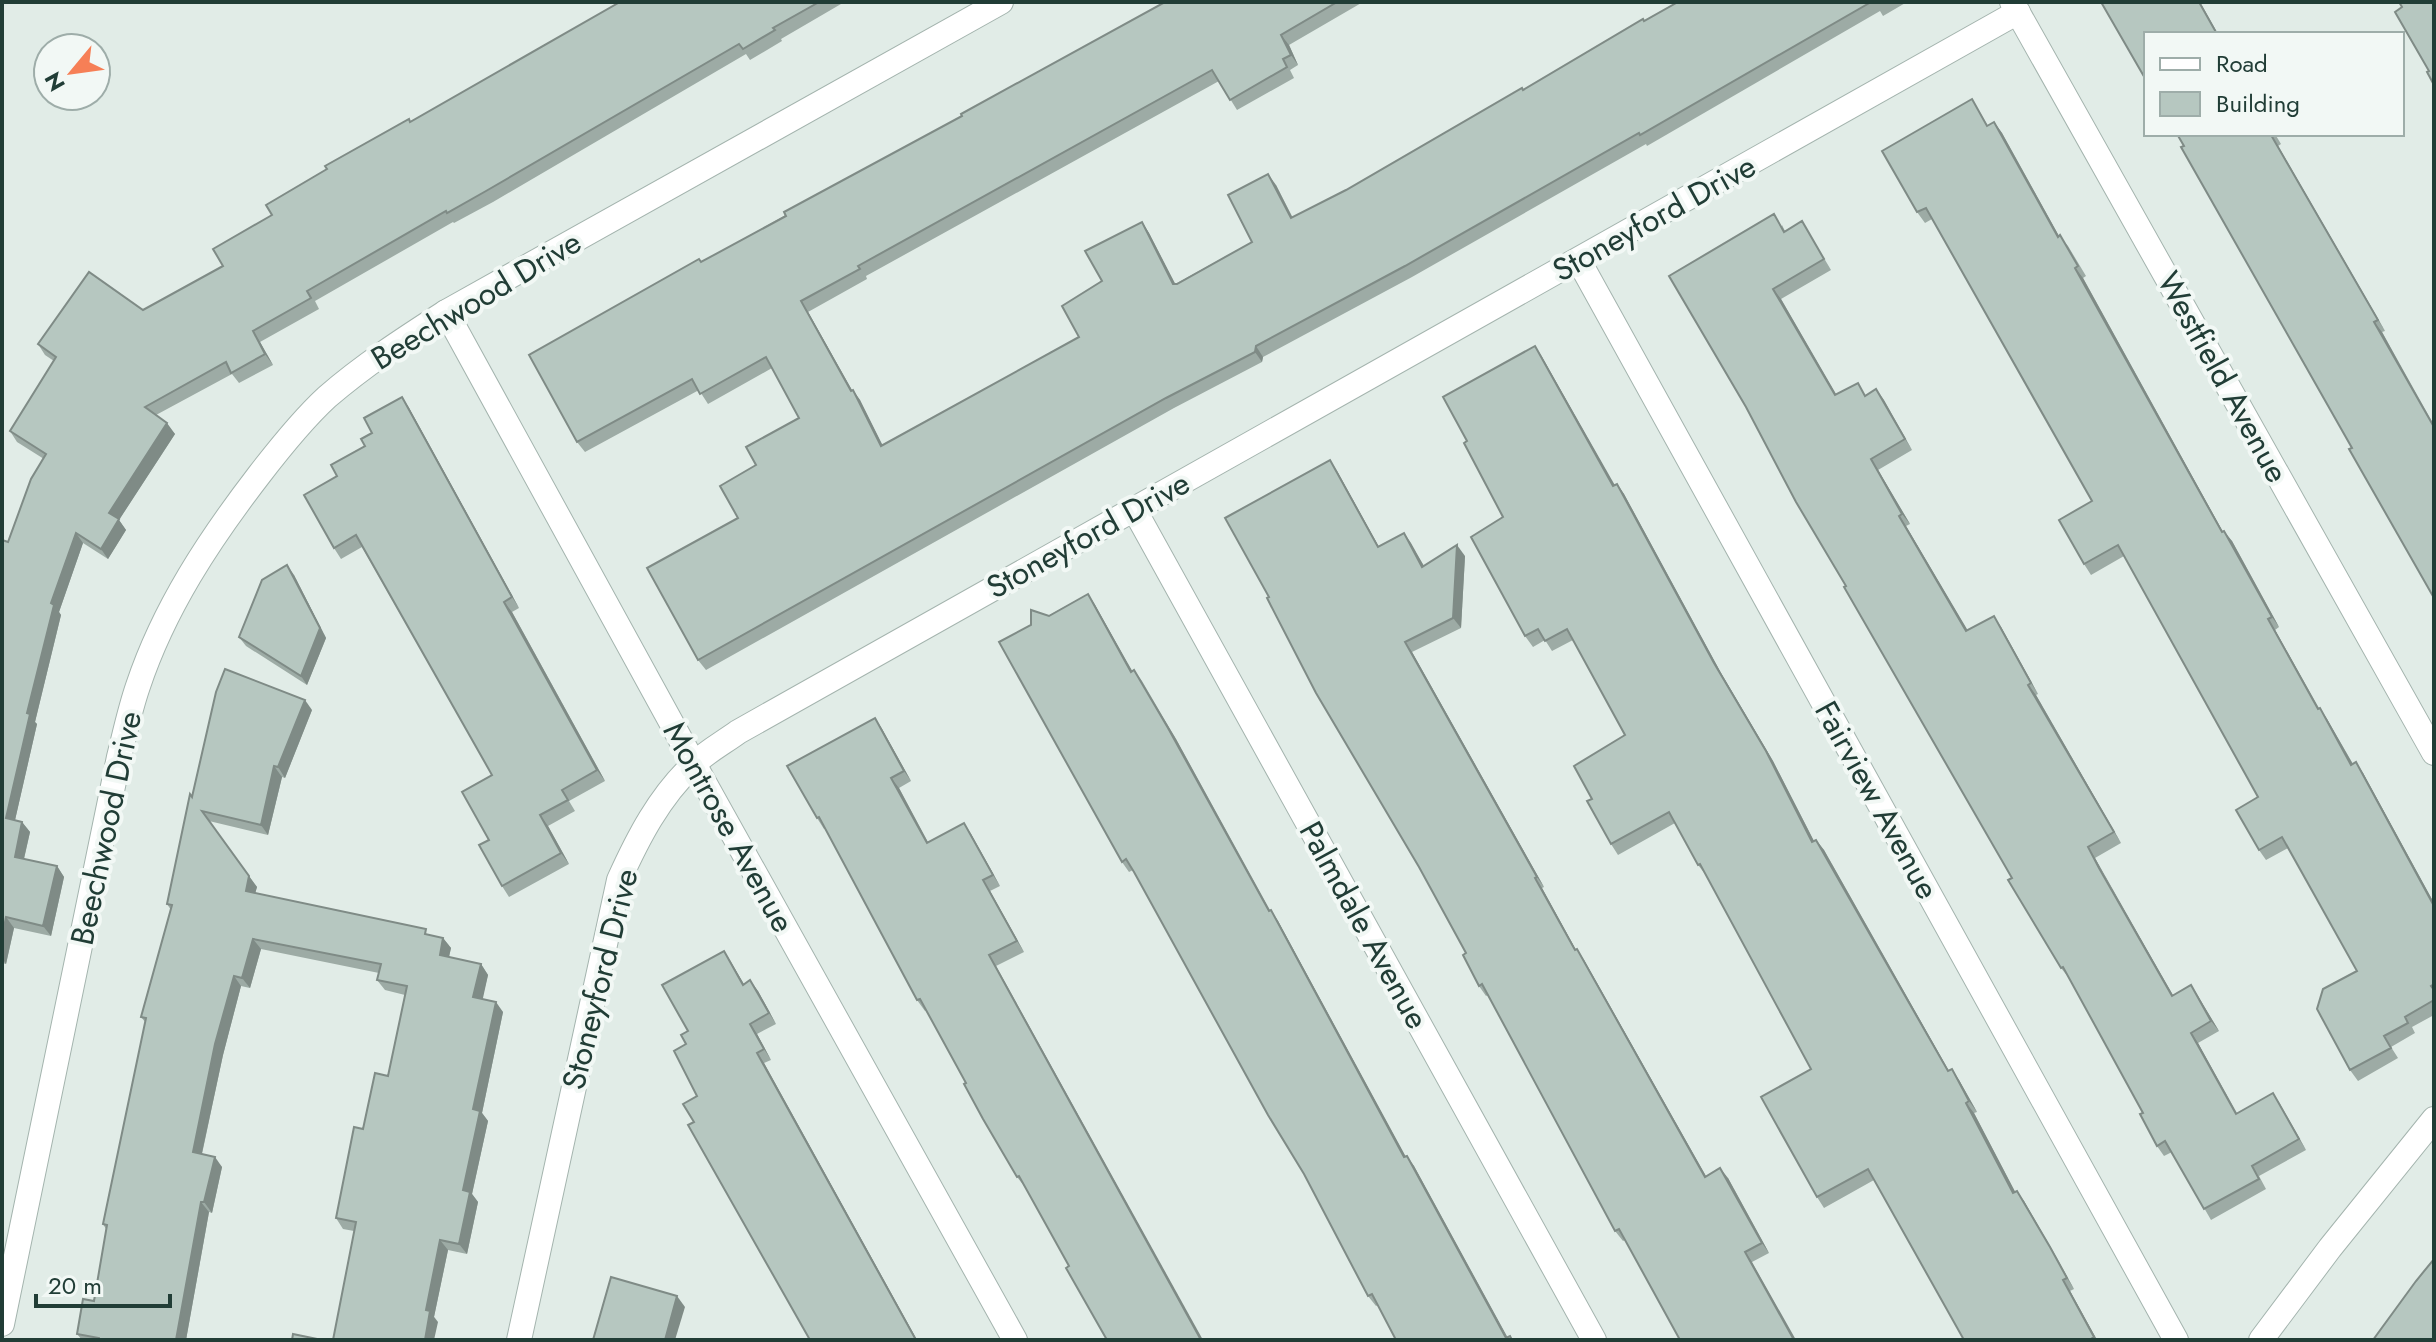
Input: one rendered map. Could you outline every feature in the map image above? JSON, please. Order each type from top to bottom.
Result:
[{"type":"street","name":"Beechwood Drive","points":[[2,1324],[119,757],[138,686],[163,625],[193,567],[233,508],[276,453],[324,400],[377,356],[446,312],[1001,2]]},
{"type":"street","name":"Stoneyford Drive","points":[[519,1340],[619,880],[637,841],[663,799],[694,764],[738,732],[1579,261],[2015,7]]},
{"type":"street","name":"Westfield Avenue","points":[[2015,7],[2434,753]]},
{"type":"street","name":"Fairview Avenue","points":[[1579,261],[2176,1340]]},
{"type":"street","name":"Montrose Avenue","points":[[446,312],[1015,1340]]},
{"type":"street","name":"Palmdale Avenue","points":[[1134,509],[1594,1340]]},
{"type":"street","points":[[2261,1340],[2434,1119]]},
{"type":"building","points":[[620,2],[819,2],[743,49],[739,44],[307,291],[311,298],[253,331],[265,354],[231,373],[226,362],[145,407],[167,423],[109,513],[119,519],[101,549],[76,533],[51,603],[54,605],[27,713],[30,714],[6,818],[22,822],[15,857],[57,866],[43,926],[6,917],[2,938],[2,540],[8,542],[31,479],[46,454],[10,431],[56,357],[38,344],[89,272],[143,310],[223,266],[213,249],[272,215],[266,205],[327,169],[325,166],[409,119],[410,122]]},
{"type":"building","points":[[1165,2],[1337,2],[1281,35],[1291,55],[1283,59],[1287,67],[1230,100],[1212,70],[858,266],[860,269],[801,301],[853,390],[881,446],[1079,337],[1062,306],[1102,281],[1085,251],[1142,222],[1173,284],[1177,284],[1252,242],[1228,195],[1268,174],[1291,218],[1678,2],[1871,2],[1640,135],[1256,346],[1255,352],[1166,398],[698,660],[647,568],[738,518],[720,486],[756,465],[746,447],[799,418],[766,357],[700,394],[692,379],[577,442],[529,355],[699,259],[701,262],[786,216],[784,212]]},
{"type":"building","points":[[2101,2],[2199,2],[2216,32],[2144,32],[2144,77]]},
{"type":"building","points":[[2399,2],[2434,2],[2434,85],[2395,12],[2402,7]]},
{"type":"building","points":[[1972,99],[1987,126],[1994,122],[2058,237],[2060,235],[2078,266],[2075,268],[2272,617],[2268,619],[2318,709],[2351,765],[2356,762],[2434,906],[2434,984],[2431,986],[2434,1000],[2405,1017],[2408,1023],[2384,1036],[2391,1048],[2350,1070],[2317,1009],[2323,989],[2357,971],[2282,837],[2259,850],[2236,810],[2258,797],[2118,545],[2084,564],[2059,520],[2092,501],[1926,208],[1917,212],[1882,151]]},
{"type":"building","points":[[2178,136],[2272,136],[2378,320],[2374,322],[2434,427],[2434,598],[2181,147],[2184,146]]},
{"type":"building","points":[[1774,214],[1784,232],[1802,221],[1824,259],[1773,289],[1835,395],[1858,383],[1865,396],[1876,389],[1905,439],[1871,459],[1902,514],[1899,516],[1966,631],[1994,616],[2031,683],[2028,685],[2114,832],[2088,847],[2099,868],[2172,996],[2191,985],[2211,1021],[2191,1033],[2236,1114],[2273,1093],[2299,1139],[2252,1166],[2259,1179],[2204,1209],[2165,1141],[2157,1146],[2140,1114],[2143,1113],[2063,967],[2008,880],[2012,878],[1669,276]]},
{"type":"building","points":[[1535,346],[1613,486],[1617,484],[1714,663],[1766,751],[1812,842],[1816,840],[1948,1071],[1952,1069],[1969,1101],[1966,1103],[2013,1193],[2017,1191],[2067,1278],[2063,1280],[2094,1337],[2089,1340],[1964,1340],[1868,1169],[1817,1197],[1761,1097],[1811,1069],[1700,864],[1669,812],[1611,844],[1587,801],[1592,799],[1574,766],[1625,735],[1567,629],[1545,641],[1538,629],[1525,636],[1471,537],[1503,517],[1443,397]]},
{"type":"building","points":[[402,397],[512,597],[504,602],[597,770],[562,790],[568,800],[540,815],[561,853],[502,886],[479,845],[489,840],[462,792],[492,775],[356,535],[334,548],[304,495],[337,476],[331,465],[365,446],[361,439],[372,433],[364,418]]},
{"type":"building","points":[[1330,460],[1378,547],[1404,533],[1422,567],[1457,545],[1453,618],[1405,642],[1705,1177],[1720,1168],[1762,1243],[1745,1252],[1794,1340],[1680,1340],[1619,1229],[1615,1231],[1482,984],[1479,986],[1463,955],[1466,953],[1419,867],[1316,693],[1269,597],[1225,518]]},
{"type":"building","points":[[287,565],[320,628],[301,676],[239,637],[262,580]]},
{"type":"building","points":[[1088,594],[1271,910],[1506,1338],[1510,1336],[1512,1340],[1396,1340],[1372,1294],[1368,1296],[1304,1174],[1268,1115],[1134,872],[1126,859],[1122,862],[999,642],[1031,625],[1031,610],[1049,616]]},
{"type":"building","points":[[225,669],[305,700],[278,767],[274,766],[261,825],[202,811],[249,876],[246,891],[426,929],[425,934],[443,938],[440,955],[481,964],[473,997],[496,1002],[473,1109],[480,1111],[463,1190],[470,1192],[459,1244],[440,1240],[426,1310],[430,1311],[425,1340],[333,1340],[356,1222],[336,1218],[354,1127],[363,1129],[375,1073],[388,1076],[407,986],[377,980],[381,964],[253,939],[242,978],[234,976],[215,1044],[193,1152],[215,1157],[204,1202],[201,1202],[176,1340],[99,1340],[77,1334],[83,1299],[94,1301],[107,1225],[103,1224],[146,1018],[141,1017],[172,905],[167,904],[190,794],[192,797],[216,692]]},
{"type":"building","points":[[875,718],[904,771],[891,778],[927,843],[964,823],[993,875],[983,880],[1017,941],[989,955],[1201,1340],[1107,1340],[1019,1176],[983,1119],[920,999],[917,1000],[819,817],[787,766]]},
{"type":"building","points":[[724,951],[743,985],[750,980],[769,1013],[750,1024],[764,1049],[757,1053],[916,1340],[810,1340],[688,1125],[694,1122],[683,1104],[697,1096],[674,1051],[686,1044],[681,1035],[688,1031],[662,985]]},
{"type":"building","points":[[2434,1259],[2434,1340],[2373,1340],[2416,1281]]},
{"type":"building","points":[[611,1277],[677,1296],[665,1340],[593,1340]]},
{"type":"building","points":[[293,1334],[322,1340],[292,1340]]}]
